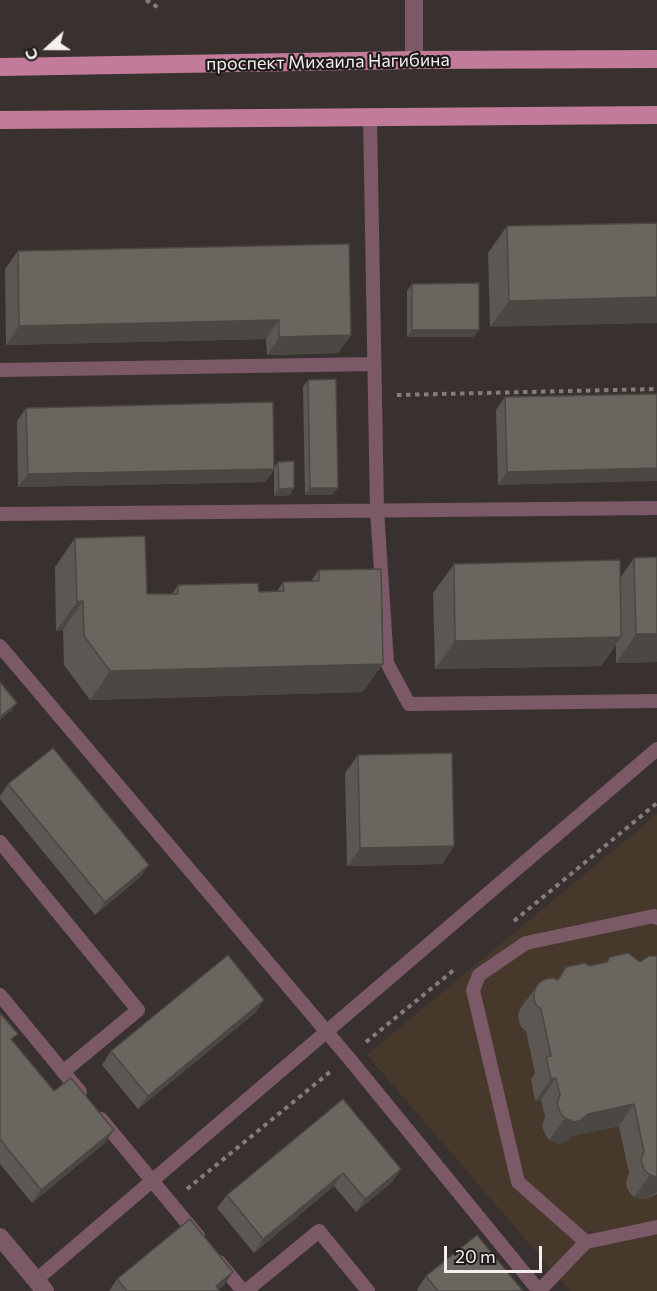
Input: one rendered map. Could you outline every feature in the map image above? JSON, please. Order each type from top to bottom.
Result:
[{"type":"main road","name":"проспект Михаила Нагибина","points":[[0,67],[414,60],[657,59]]},
{"type":"main road","points":[[0,120],[657,115]]},
{"type":"street","points":[[414,0],[414,60]]},
{"type":"street","points":[[0,1237],[40,1285]]},
{"type":"lane","points":[[370,117],[376,510],[387,663],[409,704],[657,701]]},
{"type":"lane","points":[[0,370],[374,364]]},
{"type":"lane","points":[[0,514],[657,508]]},
{"type":"lane","points":[[0,646],[327,1031],[539,1291],[586,1242],[657,1227]]},
{"type":"lane","points":[[40,1285],[152,1180],[657,749]]},
{"type":"lane","points":[[0,842],[138,1010],[63,1072]]},
{"type":"lane","points":[[586,1242],[518,1182],[473,990],[479,975],[526,943],[654,916],[657,918]]},
{"type":"lane","points":[[0,995],[244,1291],[319,1231],[368,1291]]},
{"type":"path","points":[[146,0],[159,8]]},
{"type":"path","points":[[375,395],[657,389]]},
{"type":"path","points":[[512,922],[657,803]]},
{"type":"path","points":[[171,1203],[457,967]]},
{"type":"shaded area","points":[[657,814],[657,1291],[570,1291],[367,1055]]},
{"type":"building","points":[[657,223],[657,297],[509,301],[507,226]]},
{"type":"building","points":[[349,244],[351,335],[279,337],[279,320],[19,326],[18,251]]},
{"type":"building","points":[[479,283],[479,330],[412,330],[412,284]]},
{"type":"building","points":[[336,379],[338,488],[310,488],[308,380]]},
{"type":"building","points":[[657,394],[657,468],[507,472],[505,397]]},
{"type":"building","points":[[273,402],[274,469],[28,474],[26,408]]},
{"type":"building","points":[[294,461],[294,488],[279,489],[278,462]]},
{"type":"building","points":[[145,536],[147,594],[178,594],[178,585],[258,583],[259,592],[284,591],[283,582],[319,581],[319,570],[381,569],[383,664],[110,671],[84,636],[83,601],[77,602],[75,538]]},
{"type":"building","points":[[657,557],[657,634],[636,634],[634,558]]},
{"type":"building","points":[[620,560],[621,637],[455,641],[454,564]]},
{"type":"building","points":[[0,682],[17,703],[0,717]]},
{"type":"building","points":[[53,748],[149,865],[105,902],[8,784]]},
{"type":"building","points":[[452,753],[454,846],[360,848],[358,755]]},
{"type":"building","points":[[628,953],[640,962],[649,956],[657,956],[657,1177],[645,1171],[641,1160],[644,1151],[634,1104],[588,1114],[575,1122],[561,1114],[557,1104],[560,1095],[556,1078],[551,1079],[546,1057],[551,1056],[541,1009],[536,1005],[534,999],[536,987],[540,982],[553,978],[558,980],[566,967],[607,962],[610,957]]},
{"type":"building","points":[[228,955],[264,1000],[148,1096],[111,1051]]},
{"type":"building","points":[[0,1013],[18,1034],[11,1039],[54,1091],[71,1078],[114,1130],[41,1190],[0,1139]]},
{"type":"building","points":[[343,1099],[401,1169],[365,1199],[343,1173],[263,1239],[227,1195]]},
{"type":"building","points":[[190,1219],[233,1272],[216,1286],[220,1291],[127,1291],[117,1279]]},
{"type":"building","points":[[477,1235],[523,1291],[438,1291],[426,1276]]}]
